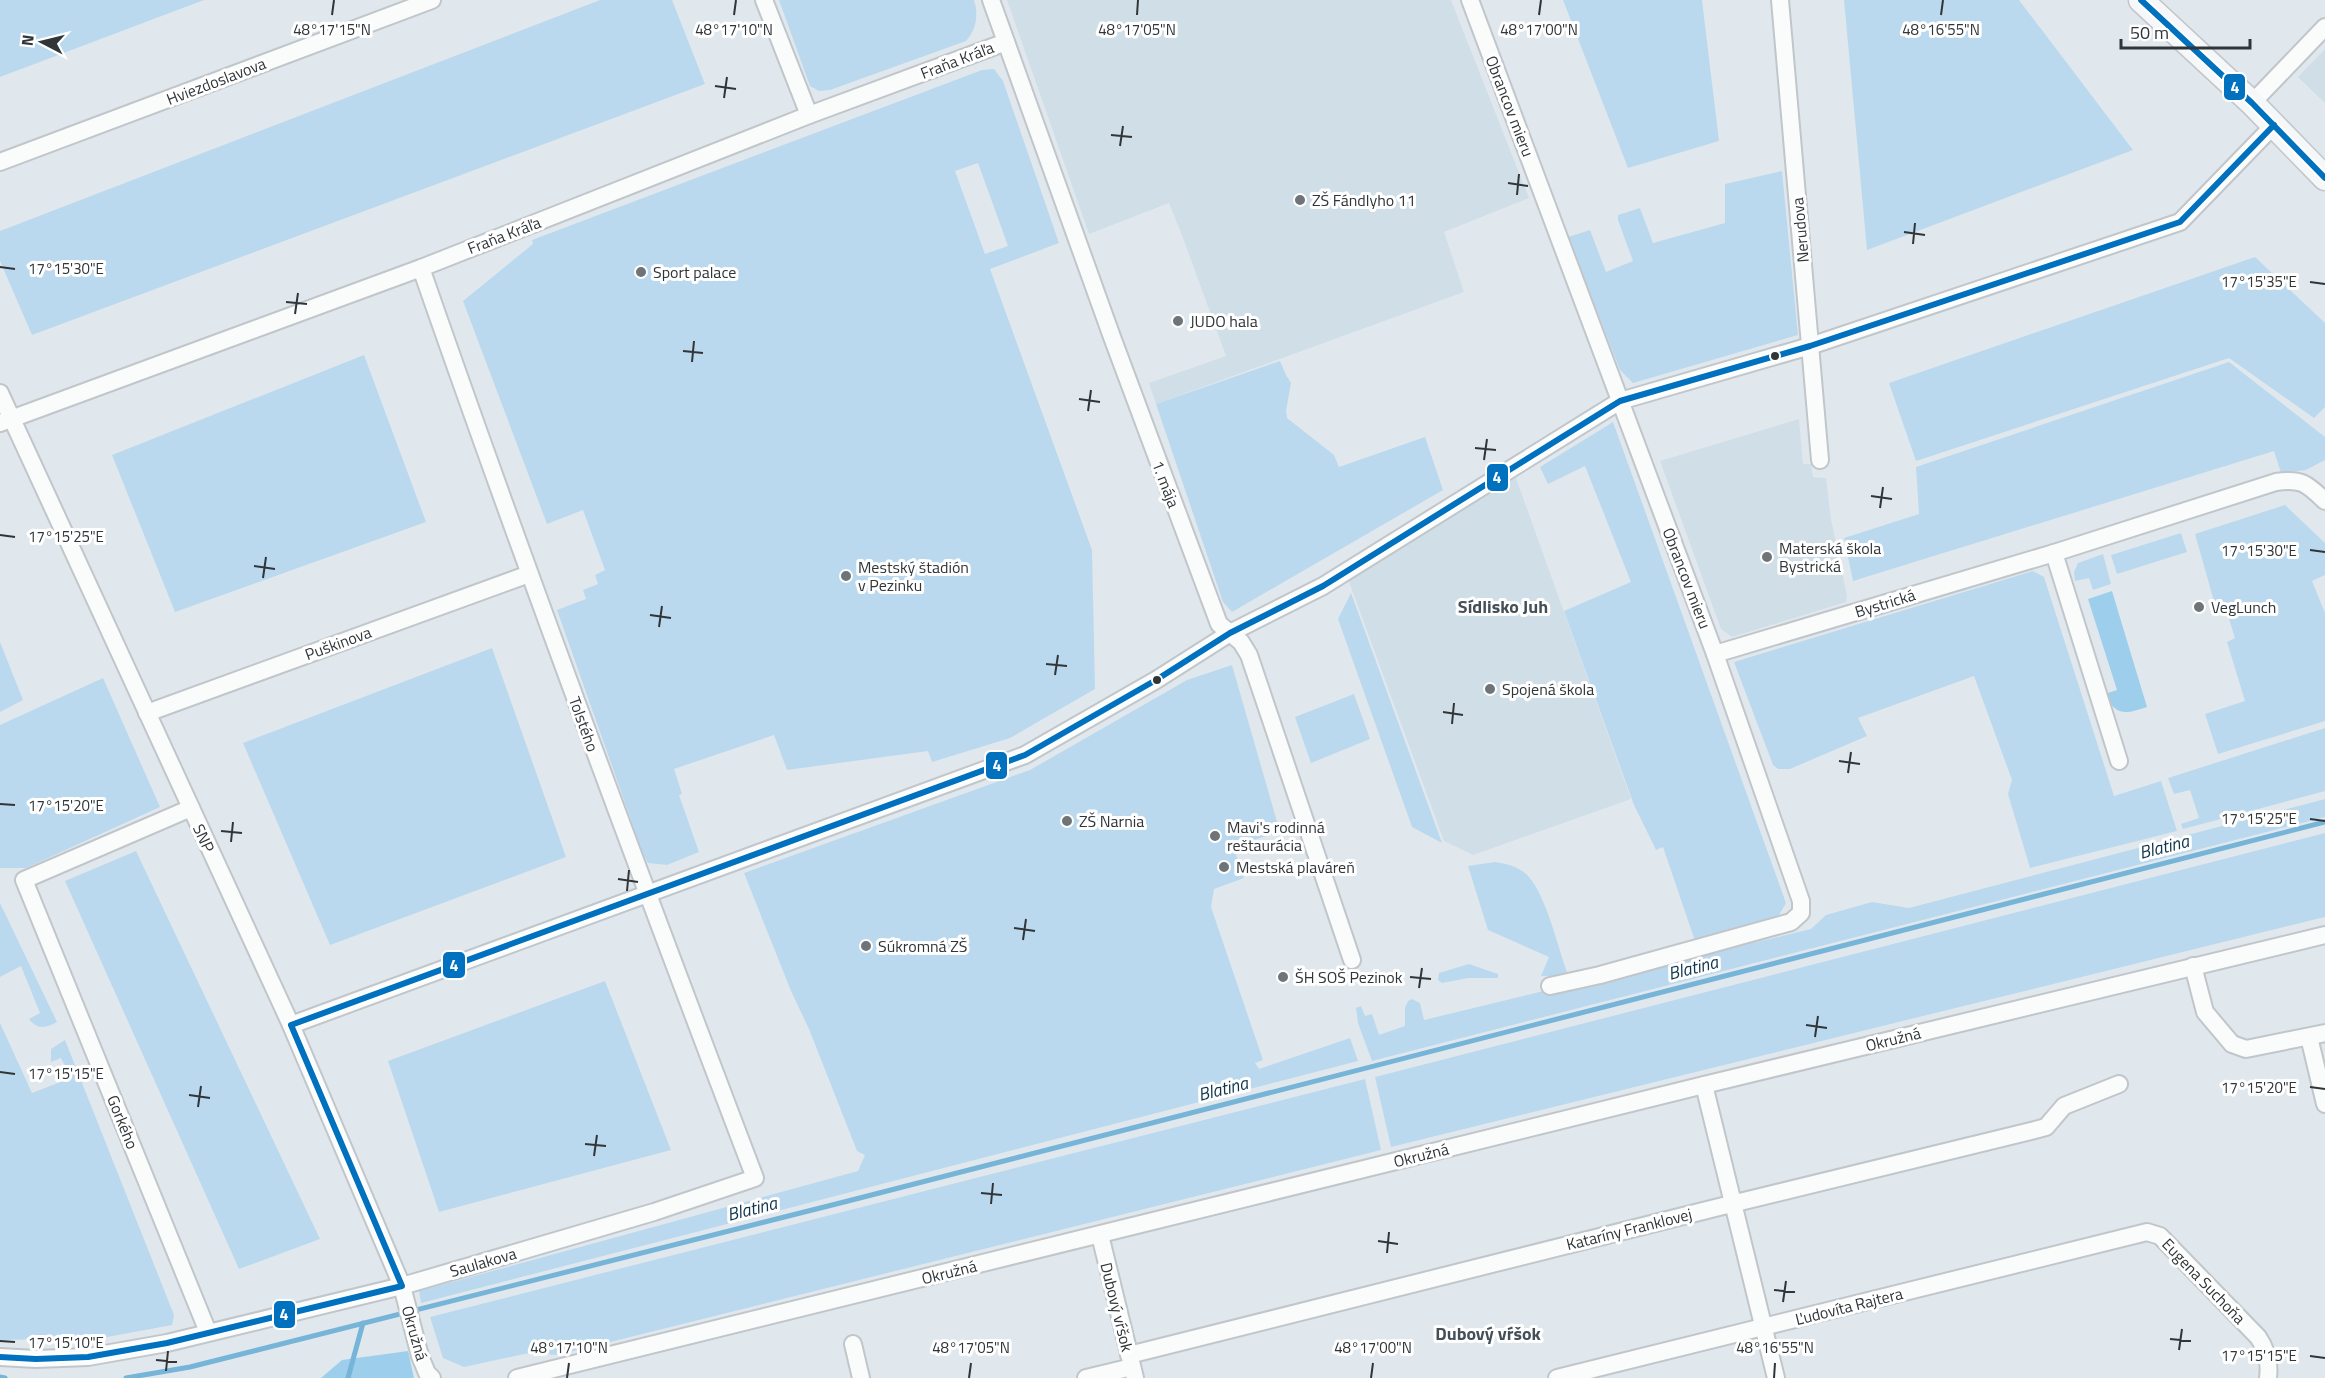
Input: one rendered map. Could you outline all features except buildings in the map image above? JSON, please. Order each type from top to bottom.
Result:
[{"type":"main road","points":[[2141,0],[2252,103],[2325,178]]},
{"type":"street","name":"Hviezdoslavova","points":[[0,162],[432,0]]},
{"type":"street","points":[[764,0],[810,116]]},
{"type":"street","name":"1. mája","points":[[991,0],[1185,537],[1219,624],[1242,642],[1249,655],[1352,960]]},
{"type":"street","name":"Obrancov mieru","points":[[1470,0],[1715,654],[1801,901],[1801,913],[1791,922],[1600,975],[1550,986]]},
{"type":"street","name":"Nerudova","points":[[1780,0],[1821,460]]},
{"type":"street","points":[[2252,103],[2325,27]]},
{"type":"street","name":"Fraňa Kráľa","points":[[6,421],[421,268],[1006,42]]},
{"type":"street","points":[[291,1025],[1024,755],[1156,680],[1230,633],[1323,586],[1620,401],[1810,346],[2180,222],[2274,125]]},
{"type":"street","name":"Tolstého","points":[[421,268],[529,574],[647,895],[755,1178]]},
{"type":"street","name":"SNP","points":[[0,393],[6,421],[147,712],[291,1025],[403,1292]]},
{"type":"street","name":"Bystrická","points":[[1715,654],[2054,553],[2276,482],[2290,479],[2305,482],[2325,501]]},
{"type":"street","points":[[2054,553],[2119,761]]},
{"type":"street","name":"Puškinova","points":[[147,712],[529,574]]},
{"type":"street","name":"Gorkého","points":[[190,808],[24,880],[207,1332]]},
{"type":"street","name":"Okružná","points":[[517,1378],[1704,1084],[2325,934]]},
{"type":"street","points":[[2193,966],[2205,1012],[2236,1047],[2250,1048],[2317,1035],[2325,1104]]},
{"type":"street","points":[[1704,1084],[1776,1378]]},
{"type":"street","name":"Kataríny Franklovej","points":[[1086,1378],[1734,1203],[2046,1127],[2064,1106],[2119,1084]]},
{"type":"street","name":"Saulakova","points":[[0,1357],[36,1359],[88,1357],[167,1343],[207,1332],[403,1292],[755,1178]]},
{"type":"street","name":"Eugena Suchoňa","points":[[2140,1233],[2147,1232],[2160,1236],[2258,1337],[2265,1347],[2268,1359],[2268,1378]]},
{"type":"street","name":"Ľudovíta Rajtera","points":[[1557,1378],[2140,1233]]},
{"type":"street","name":"Dubový vŕšok","points":[[1100,1235],[1132,1367]]},
{"type":"street","name":"Okružná","points":[[403,1292],[420,1356],[427,1373],[432,1378]]},
{"type":"street","points":[[853,1344],[861,1378]]},
{"type":"shaded area","points":[[0,0],[204,0],[0,77]]},
{"type":"shaded area","points":[[600,0],[672,0],[705,84],[32,335],[0,261],[0,231]]},
{"type":"shaded area","points":[[779,0],[974,0],[976,17],[972,32],[966,41],[830,90],[819,91],[810,86]]},
{"type":"shaded area","name":"ZŠ Fándlyho 11","points":[[1007,0],[1451,0],[1529,198],[1444,232],[1464,292],[1156,404],[1149,383],[1226,356],[1183,238],[1169,203],[1089,234]]},
{"type":"shaded area","points":[[1563,0],[1702,0],[1719,141],[1628,168]]},
{"type":"shaded area","points":[[1844,0],[2019,0],[2133,150],[1867,250]]},
{"type":"shaded area","points":[[2325,49],[2325,103],[2298,77]]},
{"type":"shaded area","points":[[994,69],[1003,81],[1059,243],[990,269],[1092,550],[1095,689],[1010,738],[932,762],[928,751],[787,770],[774,735],[674,769],[682,794],[679,795],[699,852],[667,865],[648,863],[557,610],[586,599],[583,590],[598,584],[595,575],[605,570],[583,510],[547,524],[463,301],[533,244],[532,240],[982,70]],"holes":[[[978,163],[1008,246],[985,254],[955,171]]]},
{"type":"shaded area","points":[[1782,171],[1798,335],[1633,383],[1620,370],[1568,237],[1590,230],[1606,272],[1633,261],[1618,215],[1640,208],[1653,243],[1725,223],[1725,184]]},
{"type":"shaded area","points":[[2255,257],[2325,323],[2325,407],[2314,418],[2229,358],[1916,461],[1889,383]]},
{"type":"shaded area","points":[[364,355],[426,522],[175,612],[112,455]]},
{"type":"shaded area","points":[[1280,361],[1291,383],[1287,418],[1334,455],[1339,467],[1425,437],[1443,490],[1232,612],[1223,602],[1156,404]]},
{"type":"shaded area","points":[[2229,362],[2325,437],[2325,460],[2306,470],[2281,473],[2274,451],[1853,581],[1844,538],[1919,514],[1916,467]]},
{"type":"shaded area","name":"Materská škola Bystrická","points":[[1799,419],[1803,464],[1811,464],[1813,477],[1826,478],[1831,519],[1847,596],[1846,602],[1732,637],[1721,629],[1660,461]]},
{"type":"shaded area","points":[[1613,422],[1786,903],[1778,917],[1695,941],[1663,847],[1656,850],[1634,805],[1564,611],[1631,582],[1585,466],[1548,484],[1540,467]]},
{"type":"shaded area","name":"Spojená škola","points":[[1516,478],[1631,799],[1473,855],[1444,841],[1348,579]]},
{"type":"shaded area","points":[[2285,505],[2325,543],[2325,575],[2312,581],[2325,613],[2325,721],[2218,754],[2205,714],[2245,701],[2227,642],[2235,638],[2226,610],[2217,612],[2195,534]]},
{"type":"shaded area","points":[[2181,533],[2187,552],[2117,574],[2111,555]]},
{"type":"shaded area","points":[[2103,554],[2111,584],[2093,590],[2089,578],[2075,581],[2074,572],[2078,563]]},
{"type":"shaded area","points":[[2033,571],[2044,577],[2114,796],[2161,781],[2177,831],[2030,868],[2008,794],[2012,780],[1974,676],[1858,718],[1867,736],[1790,769],[1778,769],[1773,765],[1734,662]]},
{"type":"shaded area","points":[[2112,591],[2147,707],[2127,712],[2113,707],[2105,694],[2117,690],[2088,599]]},
{"type":"shaded area","points":[[1351,593],[1442,843],[1412,827],[1338,619]]},
{"type":"shaded area","points":[[0,642],[23,700],[0,712]]},
{"type":"shaded area","points":[[492,648],[566,857],[330,945],[243,743]]},
{"type":"shaded area","points":[[1232,665],[1280,832],[1233,846],[1244,878],[1214,889],[1211,907],[1263,1060],[1255,1063],[1259,1069],[1350,1038],[1358,1061],[421,1303],[419,1291],[858,1171],[865,1155],[857,1151],[744,873],[1030,770],[1187,680]]},
{"type":"shaded area","points":[[103,678],[160,807],[26,868],[0,868],[0,725]]},
{"type":"shaded area","points":[[1354,694],[1370,739],[1311,763],[1295,717]]},
{"type":"shaded area","points":[[2325,728],[2325,791],[2183,829],[2181,824],[2199,818],[2190,790],[2174,794],[2168,778]]},
{"type":"shaded area","points":[[2325,799],[2325,817],[1372,1061],[1358,1023],[1356,1008],[1361,1006],[1365,1016],[1372,1014],[1379,1035],[1405,1026],[1405,1008],[1408,1001],[1412,999],[1420,1003],[1424,1020],[1577,983],[1581,985],[1811,929],[1826,915],[1872,902],[1909,908]]},
{"type":"shaded area","points":[[2325,833],[2325,917],[1391,1147],[1375,1077]]},
{"type":"shaded area","points":[[136,851],[320,1239],[239,1269],[65,881]]},
{"type":"shaded area","points":[[1495,862],[1518,868],[1529,877],[1535,886],[1546,909],[1567,972],[1558,976],[1541,976],[1549,957],[1488,930],[1468,866]]},
{"type":"shaded area","points":[[0,903],[57,1022],[46,1027],[35,1025],[29,1019],[40,1013],[21,966],[0,977]]},
{"type":"shaded area","points":[[1469,964],[1498,974],[1498,978],[1468,978],[1442,983],[1438,980],[1439,973]]},
{"type":"shaded area","points":[[605,981],[671,1150],[439,1212],[388,1061]]},
{"type":"shaded area","points":[[0,1023],[32,1093],[71,1078],[61,1058],[51,1062],[51,1049],[65,1040],[174,1315],[172,1325],[102,1338],[0,1340]]},
{"type":"shaded area","points":[[1365,1079],[1381,1150],[558,1355],[529,1353],[464,1367],[443,1358],[430,1317]]},
{"type":"shaded area","points":[[408,1351],[414,1378],[321,1378],[342,1360]]},
{"type":"waterway","name":"Blatina","points":[[126,1378],[190,1367],[848,1201],[2325,822]]},
{"type":"waterway","points":[[348,1378],[363,1323]]},
{"type":"waterway","name":"Blatina","points":[[0,1377],[5,1378]]},
{"type":"transit line","name":"4","points":[[2141,0],[2252,103],[2325,178]]},
{"type":"transit line","name":"4","points":[[0,1357],[36,1359],[88,1357],[167,1343],[402,1286],[291,1025],[1025,755],[1156,680],[1230,633],[1323,586],[1620,401],[1810,346],[2180,222],[2274,125]]},
{"type":"place","name":"ZŠ Fándlyho 11","points":[[1300,200]]},
{"type":"place","name":"Sport palace","points":[[641,272]]},
{"type":"place","name":"JUDO hala","points":[[1178,321]]},
{"type":"place","name":"Materská škola Bystrická","points":[[1767,557]]},
{"type":"place","name":"Mestský štadión v Pezinku","points":[[846,576]]},
{"type":"place","name":"VegLunch","points":[[2199,607]]},
{"type":"place","name":"Spojená škola","points":[[1490,689]]},
{"type":"place","name":"ZŠ Narnia","points":[[1067,821]]},
{"type":"place","name":"Mavi's rodinná reštaurácia","points":[[1215,836]]},
{"type":"place","name":"Mestská plaváreň","points":[[1224,867]]},
{"type":"place","name":"Súkromná ZŠ","points":[[866,946]]},
{"type":"place","name":"ŠH SOŠ Pezinok","points":[[1283,977]]},
{"type":"district","name":"Sídlisko Juh","points":[[1503,607]]},
{"type":"district","name":"Dubový vŕšok","points":[[1488,1334]]}]
